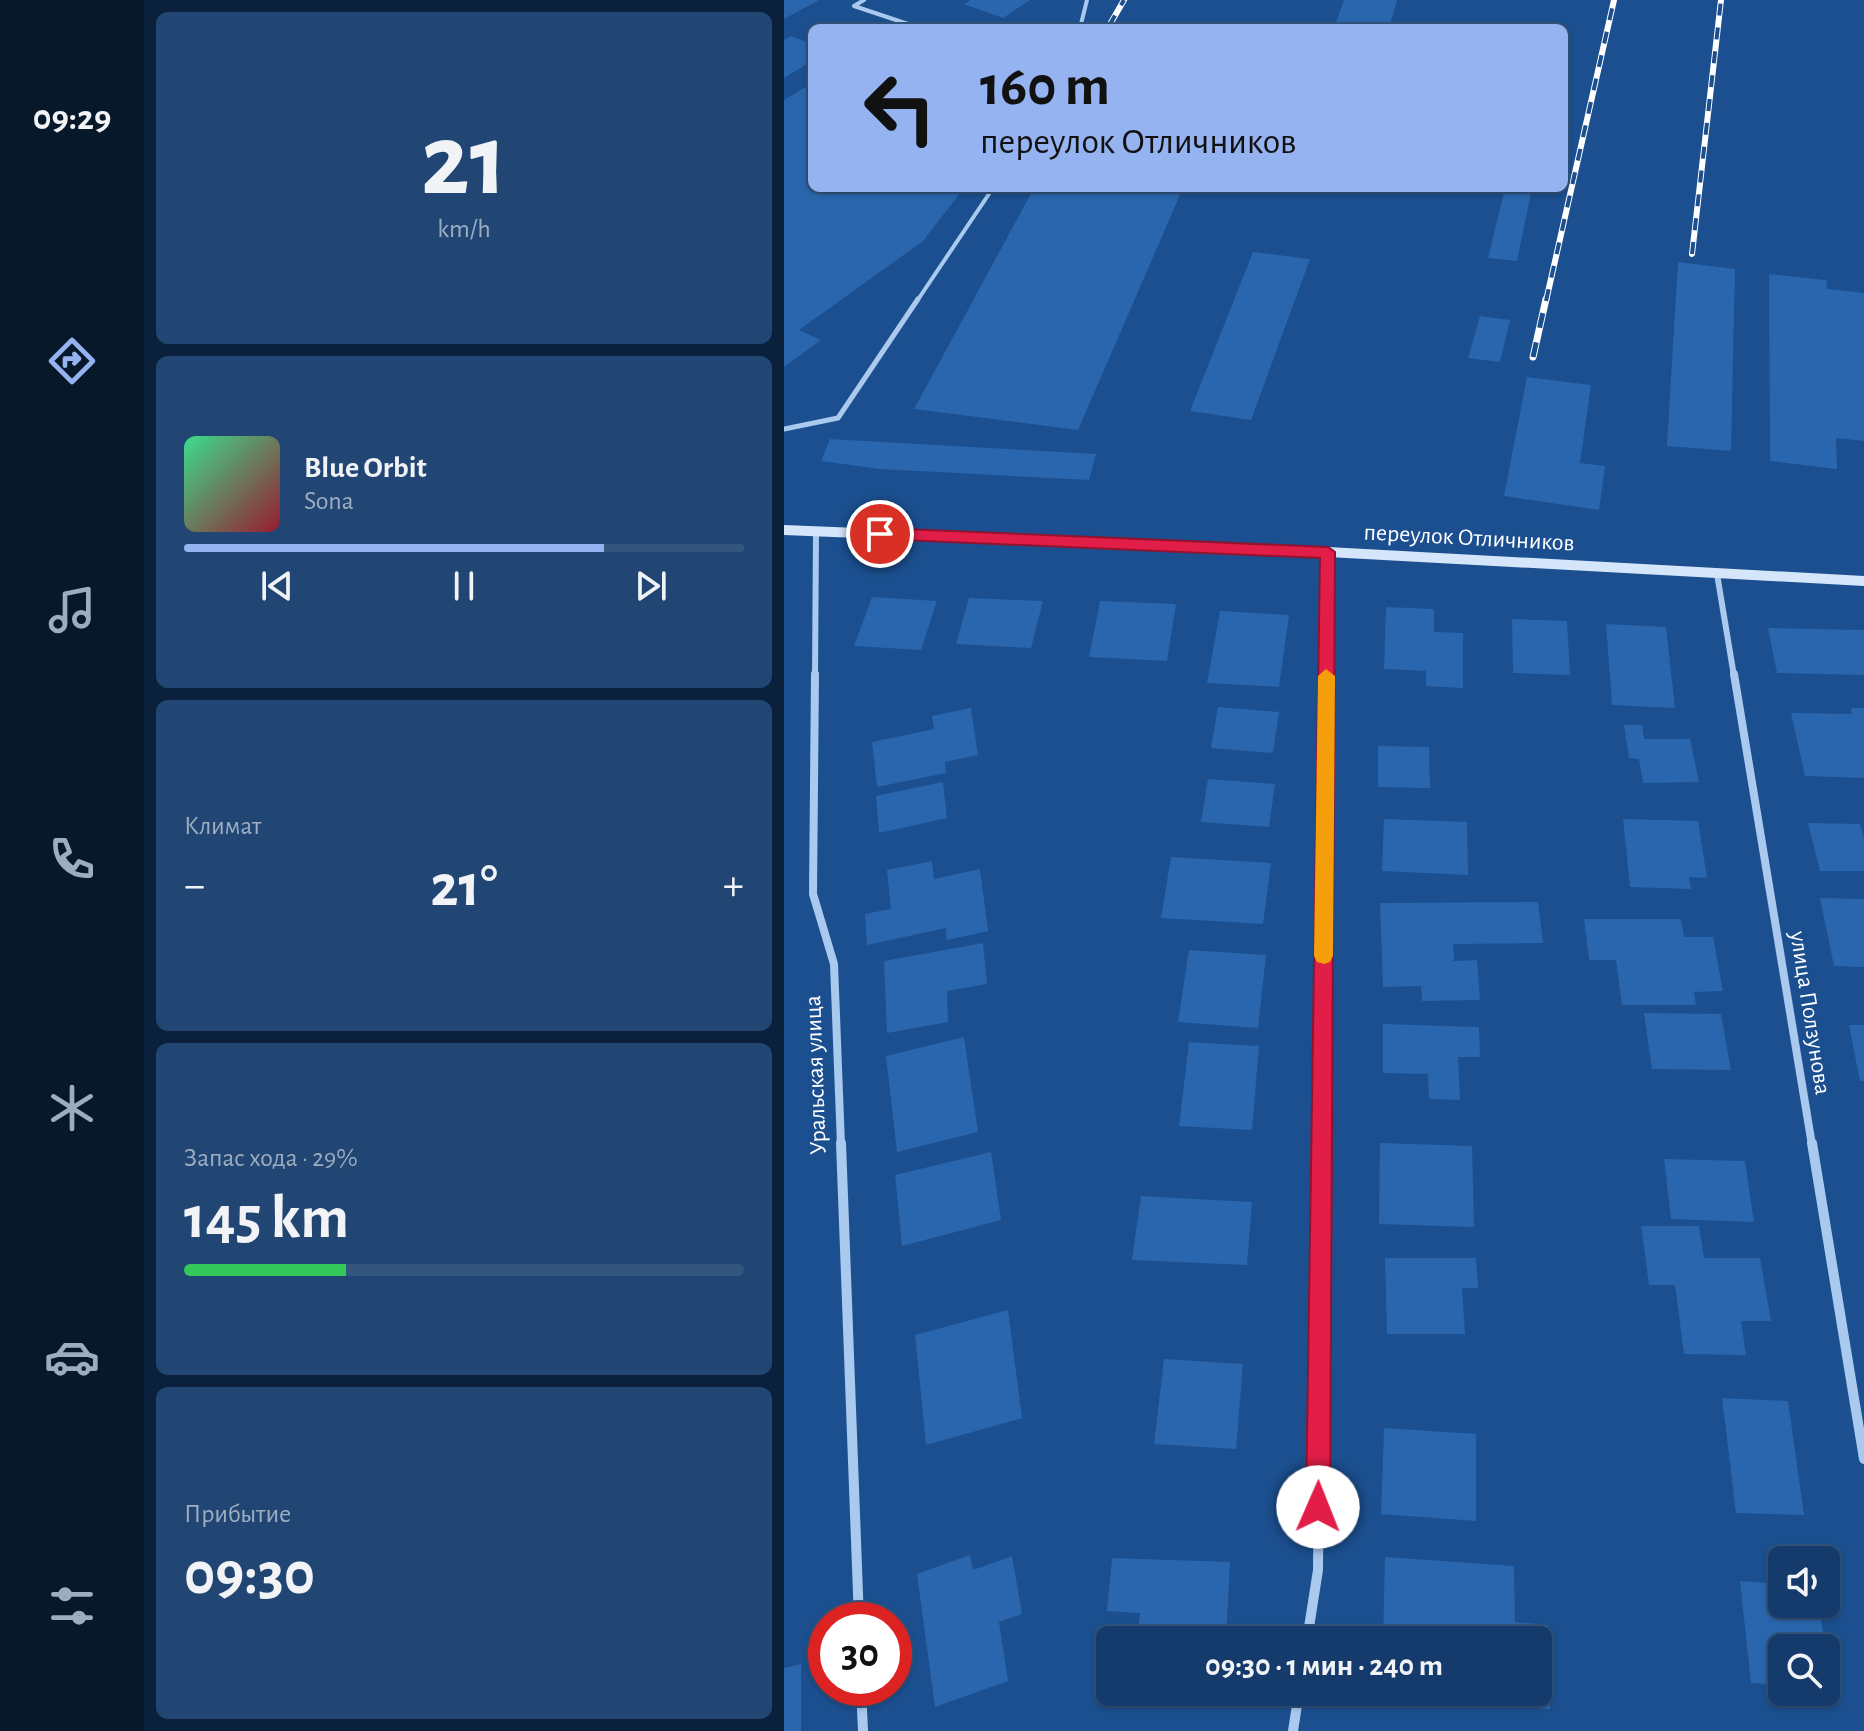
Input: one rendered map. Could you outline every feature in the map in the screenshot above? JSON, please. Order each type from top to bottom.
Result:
[{"type":"main road","name":"переулок Отличников","points":[[784,530],[1328,552],[1864,581]]},
{"type":"street","name":"Уральская улица","points":[[816,531],[813,894],[834,964],[858,1602]]},
{"type":"street","points":[[1309,1626],[1318,1570],[1328,552]]},
{"type":"street","name":"улица Ползунова","points":[[1717,574],[1864,1459]]},
{"type":"street","points":[[862,1706],[863,1731]]},
{"type":"street","points":[[1293,1731],[1297,1706]]},
{"type":"lane","points":[[864,0],[854,6],[908,24]]},
{"type":"lane","points":[[1081,24],[1087,0]]},
{"type":"lane","points":[[784,429],[838,418],[990,192]]},
{"type":"building","points":[[784,0],[819,0],[784,19]]},
{"type":"building","points":[[971,0],[1030,0],[1003,18],[964,4]]},
{"type":"building","points":[[1344,0],[1397,0],[1390,24],[1335,24]]},
{"type":"building","points":[[791,36],[808,42],[808,63],[784,78],[784,40]]},
{"type":"building","points":[[808,85],[808,192],[961,192],[923,241],[799,330],[821,340],[784,367],[784,100]]},
{"type":"building","points":[[1032,192],[1181,192],[1078,430],[914,409]]},
{"type":"building","points":[[1504,192],[1531,192],[1517,261],[1488,258]]},
{"type":"building","points":[[1253,252],[1310,259],[1251,420],[1190,411]]},
{"type":"building","points":[[1678,262],[1735,269],[1731,451],[1667,446]]},
{"type":"building","points":[[1769,274],[1826,280],[1827,289],[1864,293],[1864,441],[1836,438],[1837,469],[1770,461]]},
{"type":"building","points":[[1480,316],[1510,320],[1500,362],[1468,358]]},
{"type":"building","points":[[1527,377],[1591,385],[1580,463],[1605,466],[1599,510],[1504,496]]},
{"type":"building","points":[[830,439],[1096,454],[1089,480],[880,469],[821,461]]},
{"type":"building","points":[[872,597],[937,601],[921,650],[854,646]]},
{"type":"building","points":[[969,598],[1043,601],[1031,648],[956,644]]},
{"type":"building","points":[[1100,601],[1176,604],[1167,661],[1089,657]]},
{"type":"building","points":[[1386,607],[1434,609],[1434,632],[1463,633],[1463,688],[1426,686],[1426,671],[1384,669]]},
{"type":"building","points":[[1220,611],[1289,615],[1279,687],[1207,683]]},
{"type":"building","points":[[1512,619],[1567,621],[1570,675],[1513,673]]},
{"type":"building","points":[[1606,624],[1666,627],[1675,708],[1612,705]]},
{"type":"building","points":[[1768,628],[1864,630],[1864,675],[1777,673]]},
{"type":"building","points":[[1218,707],[1279,712],[1273,753],[1211,748]]},
{"type":"building","points":[[971,708],[978,755],[945,762],[946,773],[877,787],[872,742],[934,729],[932,716]]},
{"type":"building","points":[[1851,708],[1864,708],[1864,778],[1805,776],[1791,713],[1852,714]]},
{"type":"building","points":[[1624,725],[1642,725],[1644,739],[1690,739],[1699,782],[1643,783],[1639,759],[1629,758]]},
{"type":"building","points":[[1378,746],[1429,747],[1430,788],[1378,787]]},
{"type":"building","points":[[1208,779],[1275,784],[1269,827],[1201,822]]},
{"type":"building","points":[[943,782],[947,818],[879,833],[876,796]]},
{"type":"building","points":[[1384,819],[1467,822],[1468,875],[1382,871]]},
{"type":"building","points":[[1623,819],[1698,821],[1707,878],[1689,877],[1691,889],[1630,887]]},
{"type":"building","points":[[1808,823],[1860,824],[1864,839],[1864,871],[1820,871]]},
{"type":"building","points":[[1171,857],[1271,863],[1263,924],[1161,918]]},
{"type":"building","points":[[932,861],[934,879],[980,869],[988,931],[947,940],[946,928],[867,945],[865,914],[891,909],[887,870]]},
{"type":"building","points":[[1820,898],[1864,899],[1864,967],[1834,966]]},
{"type":"building","points":[[1538,902],[1543,943],[1453,944],[1454,961],[1477,960],[1480,1000],[1422,1001],[1421,986],[1383,987],[1380,903]]},
{"type":"building","points":[[1584,919],[1681,919],[1684,937],[1713,937],[1723,991],[1694,992],[1696,1005],[1622,1005],[1616,960],[1589,960]]},
{"type":"building","points":[[983,943],[987,984],[947,991],[948,1022],[887,1033],[884,961]]},
{"type":"building","points":[[1189,950],[1266,955],[1258,1028],[1178,1022]]},
{"type":"building","points":[[1644,1013],[1721,1014],[1731,1070],[1652,1069]]},
{"type":"building","points":[[1383,1024],[1479,1027],[1480,1057],[1458,1057],[1460,1100],[1429,1099],[1428,1074],[1383,1073]]},
{"type":"building","points":[[1849,1025],[1864,1025],[1864,1081],[1860,1081]]},
{"type":"building","points":[[964,1037],[978,1132],[897,1152],[886,1056]]},
{"type":"building","points":[[1189,1042],[1259,1046],[1252,1130],[1179,1126]]},
{"type":"building","points":[[1380,1143],[1472,1146],[1474,1227],[1379,1224]]},
{"type":"building","points":[[991,1152],[1001,1220],[902,1246],[895,1175]]},
{"type":"building","points":[[1664,1159],[1745,1161],[1754,1222],[1671,1219]]},
{"type":"building","points":[[1141,1196],[1252,1202],[1247,1265],[1132,1260]]},
{"type":"building","points":[[1641,1226],[1699,1226],[1704,1258],[1760,1258],[1771,1321],[1741,1321],[1746,1355],[1684,1354],[1675,1285],[1649,1285]]},
{"type":"building","points":[[1385,1258],[1476,1258],[1478,1288],[1462,1288],[1465,1334],[1387,1334]]},
{"type":"building","points":[[1008,1310],[1022,1418],[926,1445],[915,1335]]},
{"type":"building","points":[[1164,1359],[1243,1364],[1236,1449],[1154,1444]]},
{"type":"building","points":[[1722,1398],[1788,1401],[1804,1515],[1736,1513]]},
{"type":"building","points":[[1384,1428],[1476,1434],[1476,1521],[1381,1514]]},
{"type":"building","points":[[970,1555],[973,1570],[1012,1556],[1022,1614],[999,1622],[1008,1681],[935,1707],[917,1574]]},
{"type":"building","points":[[1385,1557],[1514,1566],[1515,1622],[1548,1626],[1383,1626]]},
{"type":"building","points":[[1112,1558],[1230,1562],[1227,1626],[1139,1626],[1140,1613],[1107,1611]]},
{"type":"building","points":[[1740,1581],[1768,1583],[1768,1618],[1821,1618],[1823,1634],[1768,1634],[1768,1684],[1751,1683]]},
{"type":"building","points":[[801,1664],[801,1731],[784,1731],[784,1668]]},
{"type":"building","points":[[1503,1706],[1550,1706],[1550,1709]]},
{"type":"railway","points":[[1110,24],[1124,0]]},
{"type":"railway","points":[[1546,301],[1614,0]]},
{"type":"railway","points":[[1692,254],[1721,0]]},
{"type":"railway","points":[[1533,357],[1546,299]]},
{"type":"slow traffic","points":[[1324,956],[1326,676]]},
{"type":"route","points":[[880,534],[1328,552],[1318,1507]]}]
